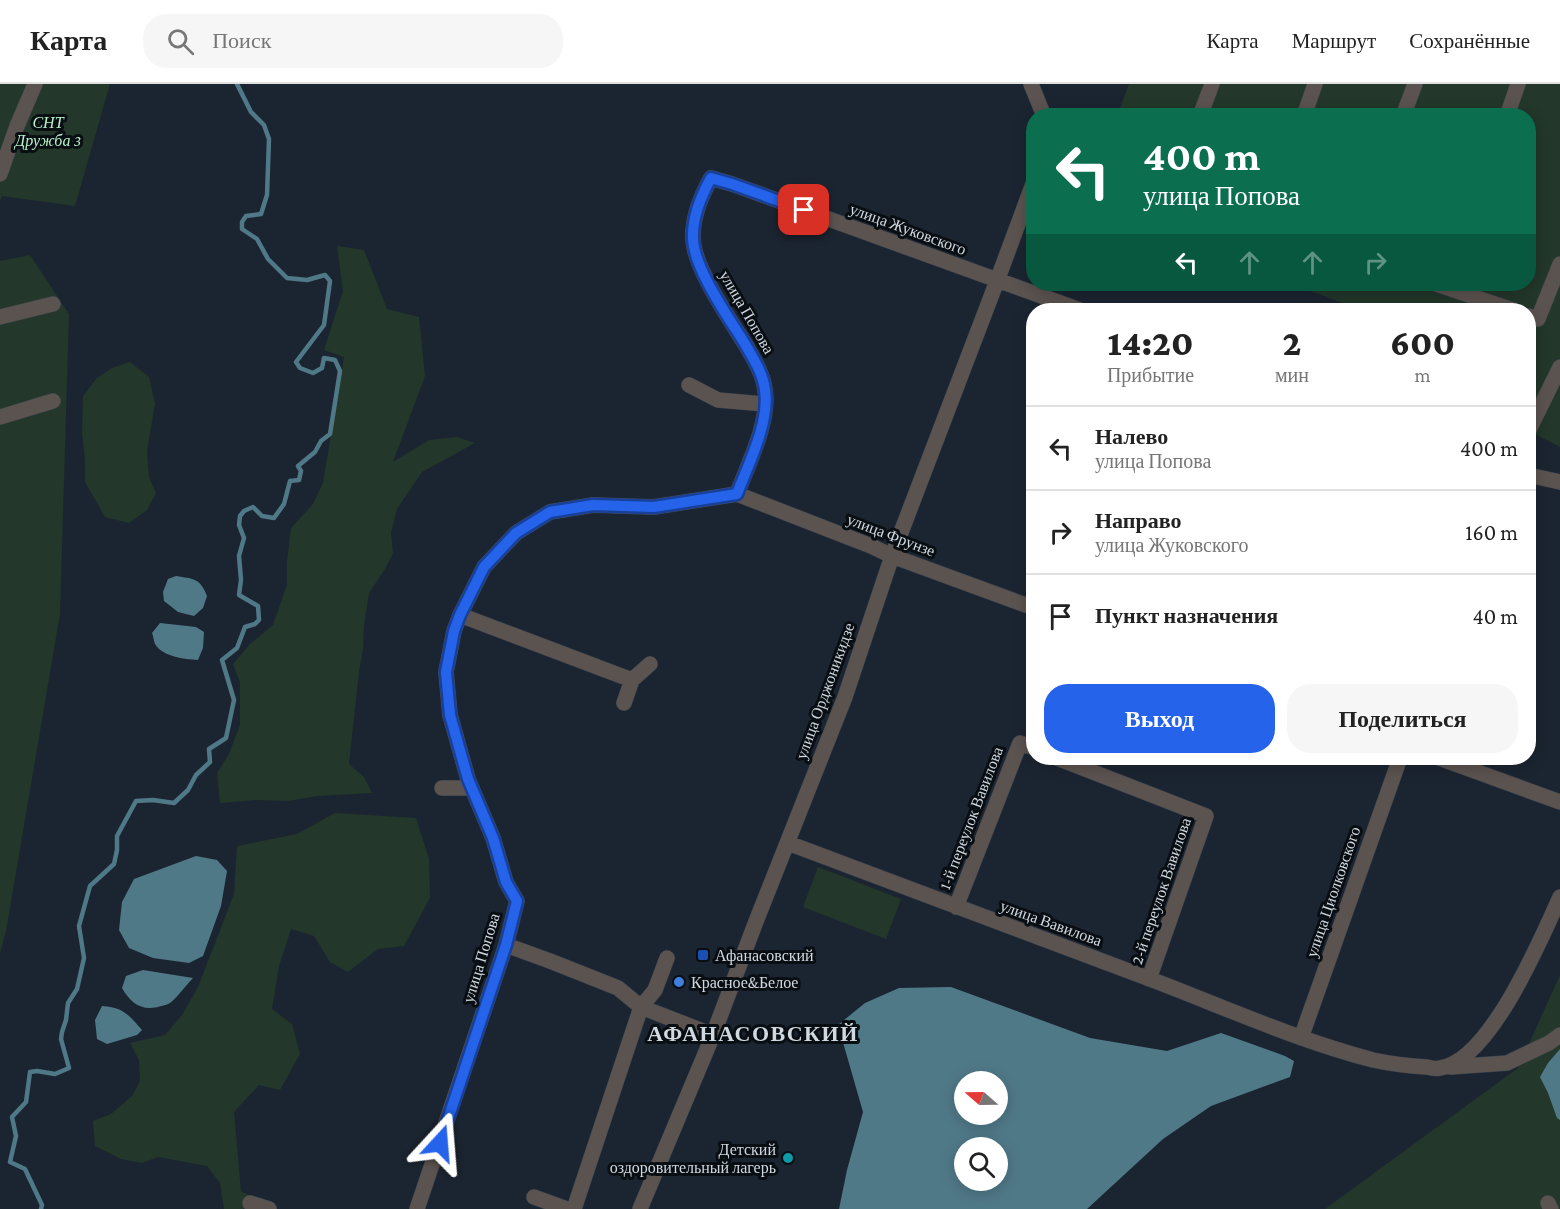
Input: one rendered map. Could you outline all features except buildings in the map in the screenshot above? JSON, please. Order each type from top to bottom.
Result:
[{"type":"street","points":[[0,174],[35,84]]},
{"type":"street","points":[[1031,84],[1041,108]]},
{"type":"street","points":[[1203,108],[1212,84]]},
{"type":"street","points":[[1307,108],[1315,84]]},
{"type":"street","points":[[1406,108],[1415,84]]},
{"type":"street","points":[[1510,108],[1518,84]]},
{"type":"street","name":"улица Попова","points":[[417,1209],[506,945],[517,901],[506,882],[493,838],[468,779],[450,715],[446,672],[454,631],[484,567],[516,533],[550,512],[593,505],[654,507],[737,494],[764,422],[765,390],[758,367],[697,260],[693,238],[695,218],[711,178],[723,181]]},
{"type":"street","name":"улица Жуковского","points":[[723,181],[1060,303]]},
{"type":"street","name":"улица Орджоникидзе","points":[[640,1209],[713,1035],[845,697],[892,556],[1026,203]]},
{"type":"street","points":[[1536,318],[1538,319],[1560,264]]},
{"type":"street","points":[[1460,291],[1493,303]]},
{"type":"street","points":[[0,317],[53,304]]},
{"type":"street","points":[[1536,416],[1560,368]]},
{"type":"street","points":[[689,385],[718,400],[765,404]]},
{"type":"street","points":[[0,417],[53,402]]},
{"type":"street","points":[[1536,478],[1560,482]]},
{"type":"street","name":"улица Фрунзе","points":[[737,494],[892,556],[1026,605]]},
{"type":"street","points":[[460,615],[632,680]]},
{"type":"street","points":[[624,703],[632,680],[650,664]]},
{"type":"street","name":"1-й переулок Вавилова","points":[[957,907],[1026,748]]},
{"type":"street","name":"2-й переулок Вавилова","points":[[1075,765],[1206,816],[1149,979]]},
{"type":"street","name":"улица Циолковского","points":[[1301,1038],[1398,765]]},
{"type":"street","points":[[1458,765],[1560,802]]},
{"type":"street","points":[[442,788],[472,788]]},
{"type":"street","name":"улица Вавилова","points":[[788,843],[1341,1052],[1396,1065],[1441,1068],[1507,1063],[1560,1035]]},
{"type":"street","points":[[1441,1068],[1472,1051],[1484,1037],[1524,974],[1560,897]]},
{"type":"street","points":[[506,945],[618,988],[641,1007],[713,1035]]},
{"type":"street","points":[[574,1209],[641,1007],[655,990],[668,958]]},
{"type":"street","points":[[534,1197],[567,1209]]},
{"type":"street","points":[[250,1203],[269,1209]]},
{"type":"green space","name":"СНТ Дружба 3","points":[[0,84],[110,84],[75,206],[2,196],[0,201]]},
{"type":"green space","points":[[1129,84],[1560,84],[1560,447],[1536,435],[1536,303],[1342,303],[1311,291],[1536,291],[1536,108],[1120,108]]},
{"type":"green space","points":[[337,246],[364,250],[387,309],[419,317],[425,376],[393,462],[429,440],[457,437],[475,443],[422,472],[397,509],[391,533],[393,553],[369,593],[349,764],[364,777],[372,793],[317,796],[288,801],[257,800],[220,803],[217,773],[229,754],[240,725],[240,682],[233,664],[250,644],[273,625],[287,585],[291,528],[313,504],[323,483],[344,357],[324,350],[343,291]]},
{"type":"green space","points":[[30,255],[69,314],[60,614],[6,931],[0,954],[0,261]]},
{"type":"green space","points":[[130,362],[149,377],[155,404],[147,451],[149,477],[156,493],[147,510],[129,523],[105,517],[85,482],[82,433],[83,396],[97,378],[112,368]]},
{"type":"green space","points":[[335,813],[416,818],[429,859],[430,898],[404,946],[378,949],[348,972],[330,962],[314,936],[291,929],[279,966],[272,1009],[292,1024],[300,1054],[280,1090],[259,1085],[234,1112],[241,1191],[275,1209],[224,1209],[220,1183],[207,1166],[158,1157],[142,1163],[121,1159],[95,1146],[93,1121],[111,1114],[132,1096],[140,1081],[139,1060],[130,1043],[165,1035],[182,1015],[198,987],[234,894],[237,846],[297,834]]},
{"type":"green space","points":[[818,867],[901,899],[886,939],[803,907]]},
{"type":"green space","points":[[1560,975],[1560,1209],[1325,1209],[1518,1068]]},
{"type":"water","points":[[176,576],[196,580],[207,596],[203,608],[194,616],[178,612],[164,601],[163,592],[168,579]]},
{"type":"water","points":[[160,623],[196,627],[204,632],[203,648],[198,660],[163,652],[155,644],[152,633]]},
{"type":"water","points":[[196,856],[217,860],[227,871],[221,906],[203,956],[189,963],[153,958],[129,948],[119,930],[122,902],[134,879]]},
{"type":"water","points":[[143,970],[193,978],[170,1003],[149,1008],[138,1005],[122,988],[126,976]]},
{"type":"water","points":[[951,987],[1090,1038],[1167,1051],[1221,1033],[1294,1061],[1290,1077],[1211,1106],[1163,1139],[1087,1209],[839,1209],[863,1112],[838,1025],[865,1003],[899,988]]},
{"type":"water","points":[[102,1006],[115,1008],[125,1013],[142,1030],[137,1035],[107,1044],[97,1039],[95,1020]]},
{"type":"water","points":[[1560,1049],[1560,1120],[1557,1118],[1540,1077]]},
{"type":"waterway","points":[[41,1209],[42,1205],[25,1169],[10,1162],[16,1136],[12,1117],[26,1102],[30,1072],[55,1074],[69,1068],[61,1039],[68,1003],[77,989],[84,958],[79,926],[90,886],[114,864],[117,836],[136,801],[153,800],[174,803],[188,790],[196,775],[210,762],[209,749],[226,738],[234,700],[222,660],[237,648],[245,627],[259,620],[258,606],[239,595],[241,580],[239,556],[244,538],[239,525],[240,516],[244,511],[253,507],[262,516],[274,518],[284,504],[290,481],[299,480],[301,471],[298,466],[315,452],[321,441],[330,434],[340,371],[335,360],[324,358],[322,368],[313,373],[300,368],[296,362],[324,325],[330,281],[325,275],[307,280],[287,278],[268,259],[257,239],[242,229],[242,222],[246,216],[261,214],[267,195],[269,139],[264,125],[251,112],[237,84]]},
{"type":"place","name":"Афанасовский","points":[[703,955]]},
{"type":"place","name":"Красное&Белое","points":[[679,982]]},
{"type":"place","name":"Детский оздоровительный лагерь","points":[[788,1158]]},
{"type":"district","name":"АФАНАСОВСКИЙ","points":[[753,1033]]},
{"type":"route","points":[[440,1143],[506,945],[517,901],[506,882],[493,838],[468,779],[450,715],[446,672],[454,631],[460,615],[484,567],[516,533],[550,512],[593,505],[654,507],[737,494],[764,422],[765,390],[758,367],[697,260],[693,238],[695,218],[711,178],[804,210]]}]
